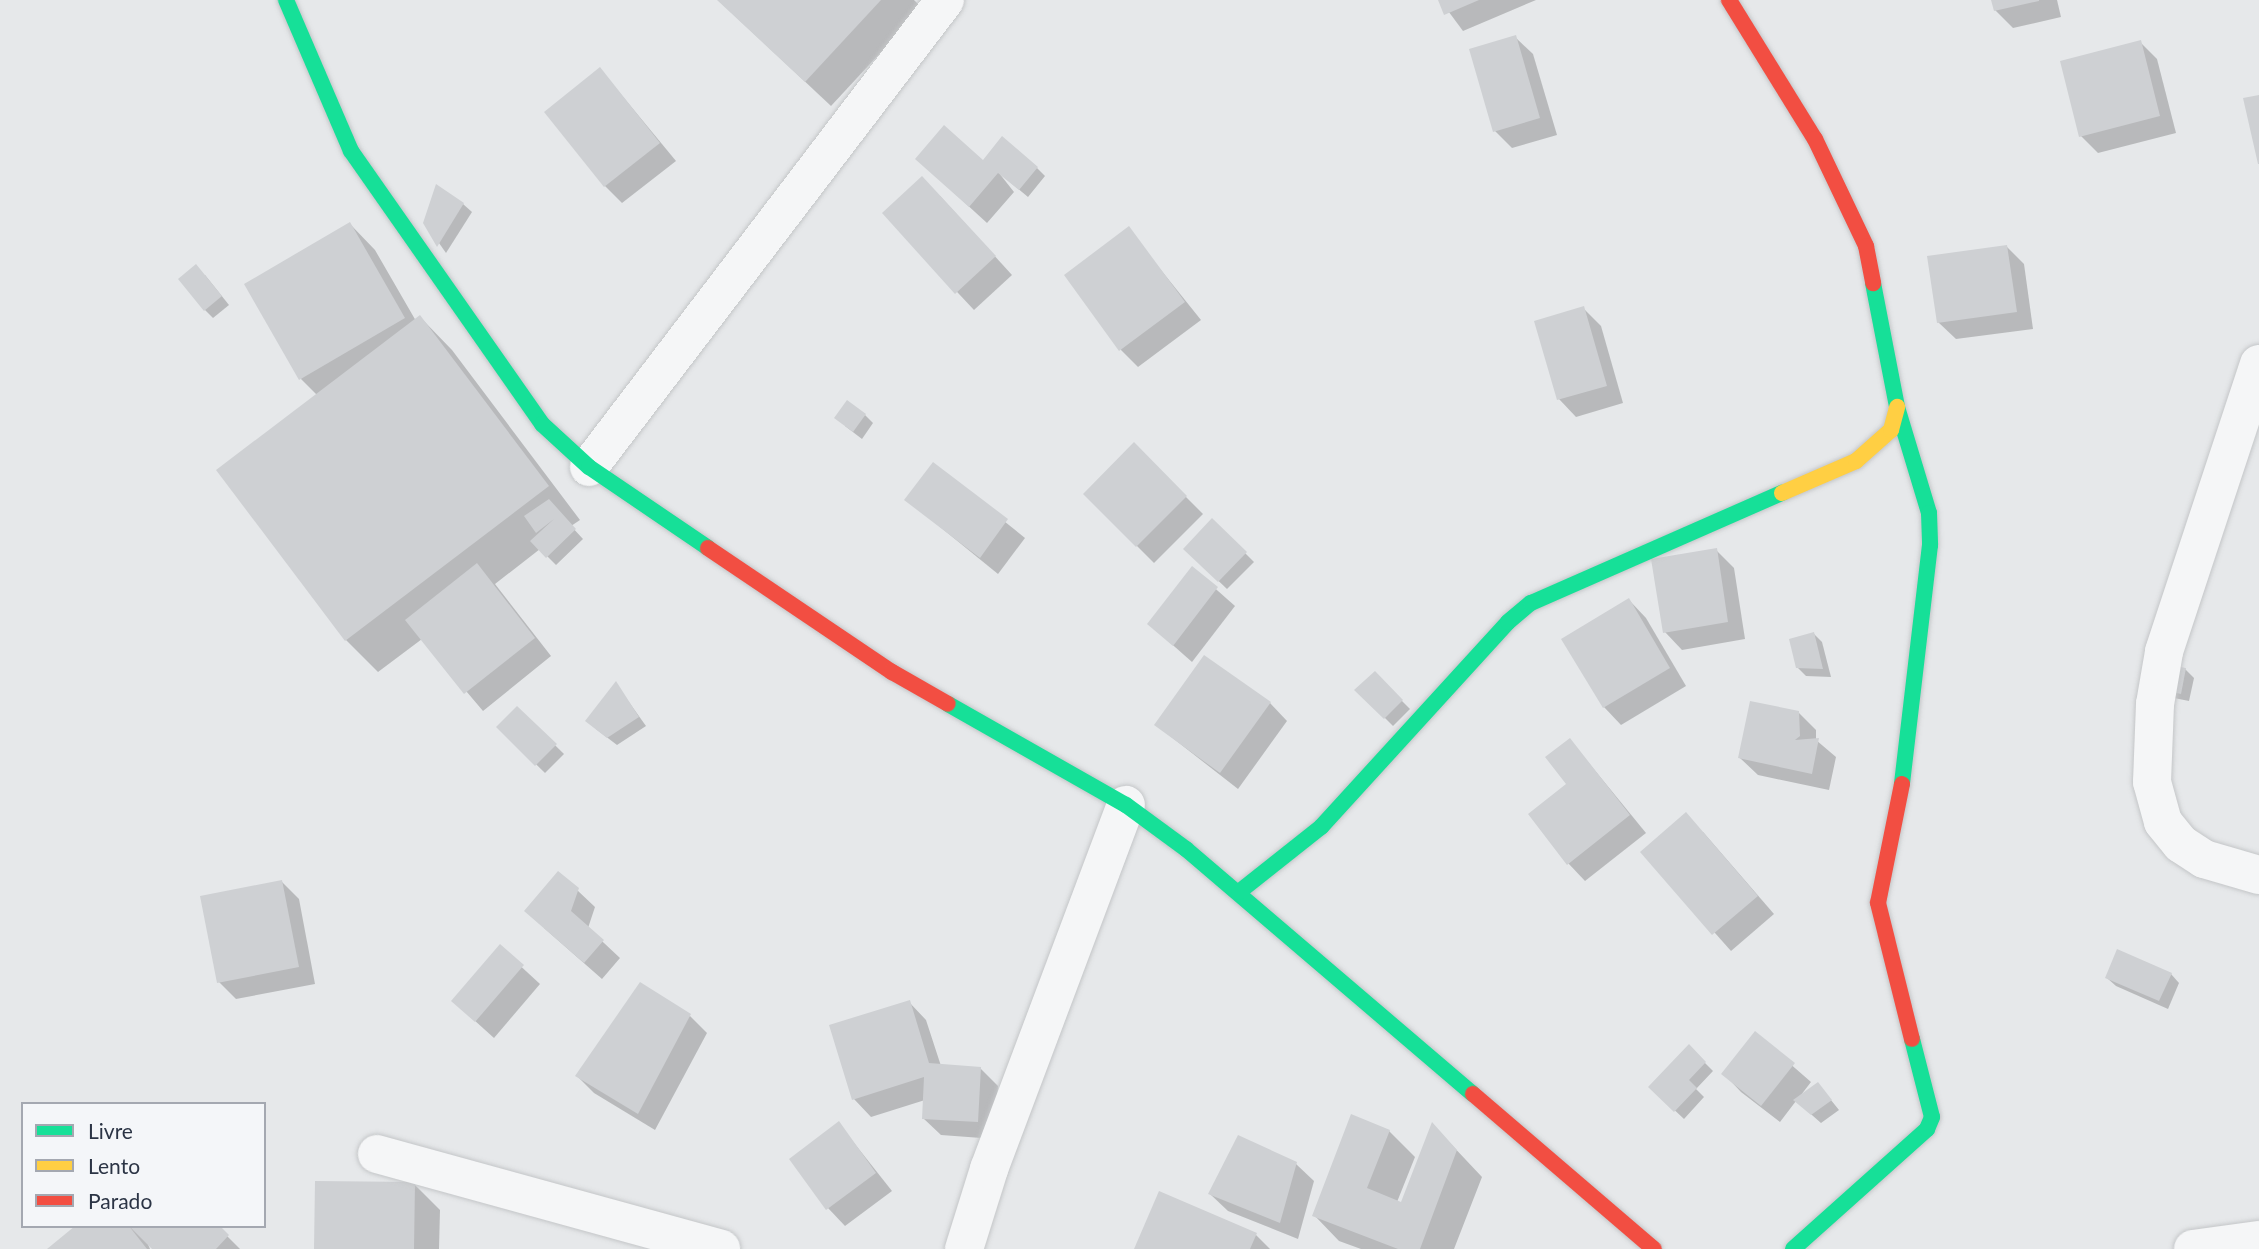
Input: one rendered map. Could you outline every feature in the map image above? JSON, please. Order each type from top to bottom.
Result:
[{"type":"street","points":[[286,0],[351,151],[542,424],[589,467],[892,672],[1126,806],[1239,892],[1654,1249]]},
{"type":"street","points":[[589,467],[945,0]]},
{"type":"street","points":[[1729,0],[1815,139],[1866,246],[1897,407],[1929,513],[1930,545],[1917,627],[1900,800],[1883,864],[1878,915],[1931,1117],[1927,1129],[1793,1249]]},
{"type":"street","points":[[2259,364],[2164,652],[2155,704],[2152,782],[2163,822],[2181,844],[2204,859],[2259,874]]},
{"type":"street","points":[[1239,892],[1321,827],[1507,622],[1531,603],[1856,461],[1891,430],[1897,407]]},
{"type":"street","points":[[964,1249],[989,1168],[1126,806]]},
{"type":"street","points":[[377,1154],[721,1249]]},
{"type":"street","points":[[2193,1249],[2259,1240]]},
{"type":"building","points":[[717,0],[881,0],[805,82]]},
{"type":"building","points":[[1438,0],[1479,0],[1444,15]]},
{"type":"building","points":[[1991,0],[2039,0],[2039,1],[1994,11]]},
{"type":"building","points":[[1516,35],[1540,118],[1493,132],[1469,49]]},
{"type":"building","points":[[2141,40],[2160,116],[2079,137],[2060,61]]},
{"type":"building","points":[[600,67],[660,143],[604,187],[544,112]]},
{"type":"building","points":[[2259,95],[2259,164],[2258,164],[2243,98]]},
{"type":"building","points":[[944,125],[983,160],[1002,136],[1038,167],[1019,190],[998,173],[969,207],[915,159]]},
{"type":"building","points":[[922,176],[996,256],[955,294],[882,213]]},
{"type":"building","points":[[436,184],[464,203],[437,247],[423,223]]},
{"type":"building","points":[[350,222],[405,318],[299,380],[244,284]]},
{"type":"building","points":[[1129,226],[1185,302],[1119,351],[1064,275]]},
{"type":"building","points":[[2007,245],[2017,312],[1937,323],[1927,256]]},
{"type":"building","points":[[196,264],[222,296],[204,311],[178,279]]},
{"type":"building","points":[[1584,306],[1607,386],[1557,400],[1534,321]]},
{"type":"building","points":[[420,315],[549,486],[345,641],[216,470]]},
{"type":"building","points":[[847,400],[866,414],[853,432],[834,418]]},
{"type":"building","points":[[1134,442],[1187,496],[1136,547],[1083,494]]},
{"type":"building","points":[[933,462],[1008,519],[980,558],[904,500]]},
{"type":"building","points":[[549,499],[576,529],[546,558],[530,541],[554,519],[536,533],[524,516]]},
{"type":"building","points":[[1212,518],[1247,552],[1218,582],[1183,549]]},
{"type":"building","points":[[1717,548],[1728,622],[1663,633],[1651,559]]},
{"type":"building","points":[[477,563],[535,638],[464,694],[405,620]]},
{"type":"building","points":[[1192,566],[1218,587],[1173,646],[1147,624]]},
{"type":"building","points":[[1629,598],[1670,668],[1603,708],[1561,639]]},
{"type":"building","points":[[1814,632],[1823,669],[1796,668],[1789,639]]},
{"type":"building","points":[[1204,655],[1271,702],[1220,773],[1154,725]]},
{"type":"building","points":[[2168,665],[2186,668],[2181,694],[2163,690]]},
{"type":"building","points":[[1375,671],[1403,700],[1384,719],[1354,690]]},
{"type":"building","points":[[616,681],[639,717],[607,738],[585,721]]},
{"type":"building","points":[[1750,701],[1799,711],[1800,736],[1795,740],[1819,738],[1812,774],[1738,758]]},
{"type":"building","points":[[517,706],[557,744],[535,766],[496,727]]},
{"type":"building","points":[[1570,738],[1630,815],[1567,865],[1528,814],[1566,784],[1545,757]]},
{"type":"building","points":[[1686,812],[1758,896],[1712,935],[1640,852]]},
{"type":"building","points":[[558,871],[579,888],[571,911],[604,940],[584,963],[524,911]]},
{"type":"building","points":[[282,880],[299,967],[217,983],[200,896]]},
{"type":"building","points":[[500,944],[524,965],[475,1022],[451,1001]]},
{"type":"building","points":[[2117,949],[2172,973],[2159,1001],[2105,978]]},
{"type":"building","points":[[640,982],[691,1014],[638,1114],[575,1076]]},
{"type":"building","points":[[910,1000],[929,1063],[981,1067],[978,1122],[922,1119],[924,1077],[852,1100],[829,1025]]},
{"type":"building","points":[[1755,1031],[1795,1063],[1761,1106],[1721,1074]]},
{"type":"building","points":[[1689,1044],[1706,1062],[1689,1080],[1697,1088],[1674,1112],[1648,1087]]},
{"type":"building","points":[[1818,1082],[1832,1100],[1811,1115],[1793,1100]]},
{"type":"building","points":[[1351,1114],[1390,1130],[1367,1188],[1401,1202],[1432,1122],[1457,1150],[1420,1249],[1398,1249],[1312,1216]]},
{"type":"building","points":[[839,1121],[876,1173],[826,1210],[789,1159]]},
{"type":"building","points":[[1238,1135],[1297,1162],[1280,1223],[1208,1194]]},
{"type":"building","points":[[315,1181],[415,1182],[414,1249],[314,1249]]},
{"type":"building","points":[[1159,1191],[1257,1233],[1250,1249],[1134,1249]]},
{"type":"building","points":[[73,1228],[131,1228],[147,1249],[47,1249]]},
{"type":"building","points":[[131,1228],[222,1228],[229,1235],[216,1249],[152,1249]]},
{"type":"traffic: fast","points":[[286,0],[351,151],[542,424],[589,467],[708,548]]},
{"type":"traffic: fast","points":[[1873,283],[1897,407],[1929,513],[1930,545],[1902,784]]},
{"type":"traffic: fast","points":[[1239,892],[1321,827],[1508,622],[1531,603],[1782,493]]},
{"type":"traffic: fast","points":[[948,704],[1126,805],[1186,849],[1473,1094]]},
{"type":"traffic: fast","points":[[1793,1249],[1927,1129],[1932,1117],[1912,1039]]},
{"type":"traffic: slow","points":[[1782,493],[1856,461],[1891,430],[1897,407]]},
{"type":"traffic: jam","points":[[1729,0],[1815,139],[1866,246],[1873,283]]},
{"type":"traffic: jam","points":[[708,548],[892,672],[948,704]]},
{"type":"traffic: jam","points":[[1902,784],[1878,903],[1912,1039]]},
{"type":"traffic: jam","points":[[1473,1094],[1654,1249]]}]
